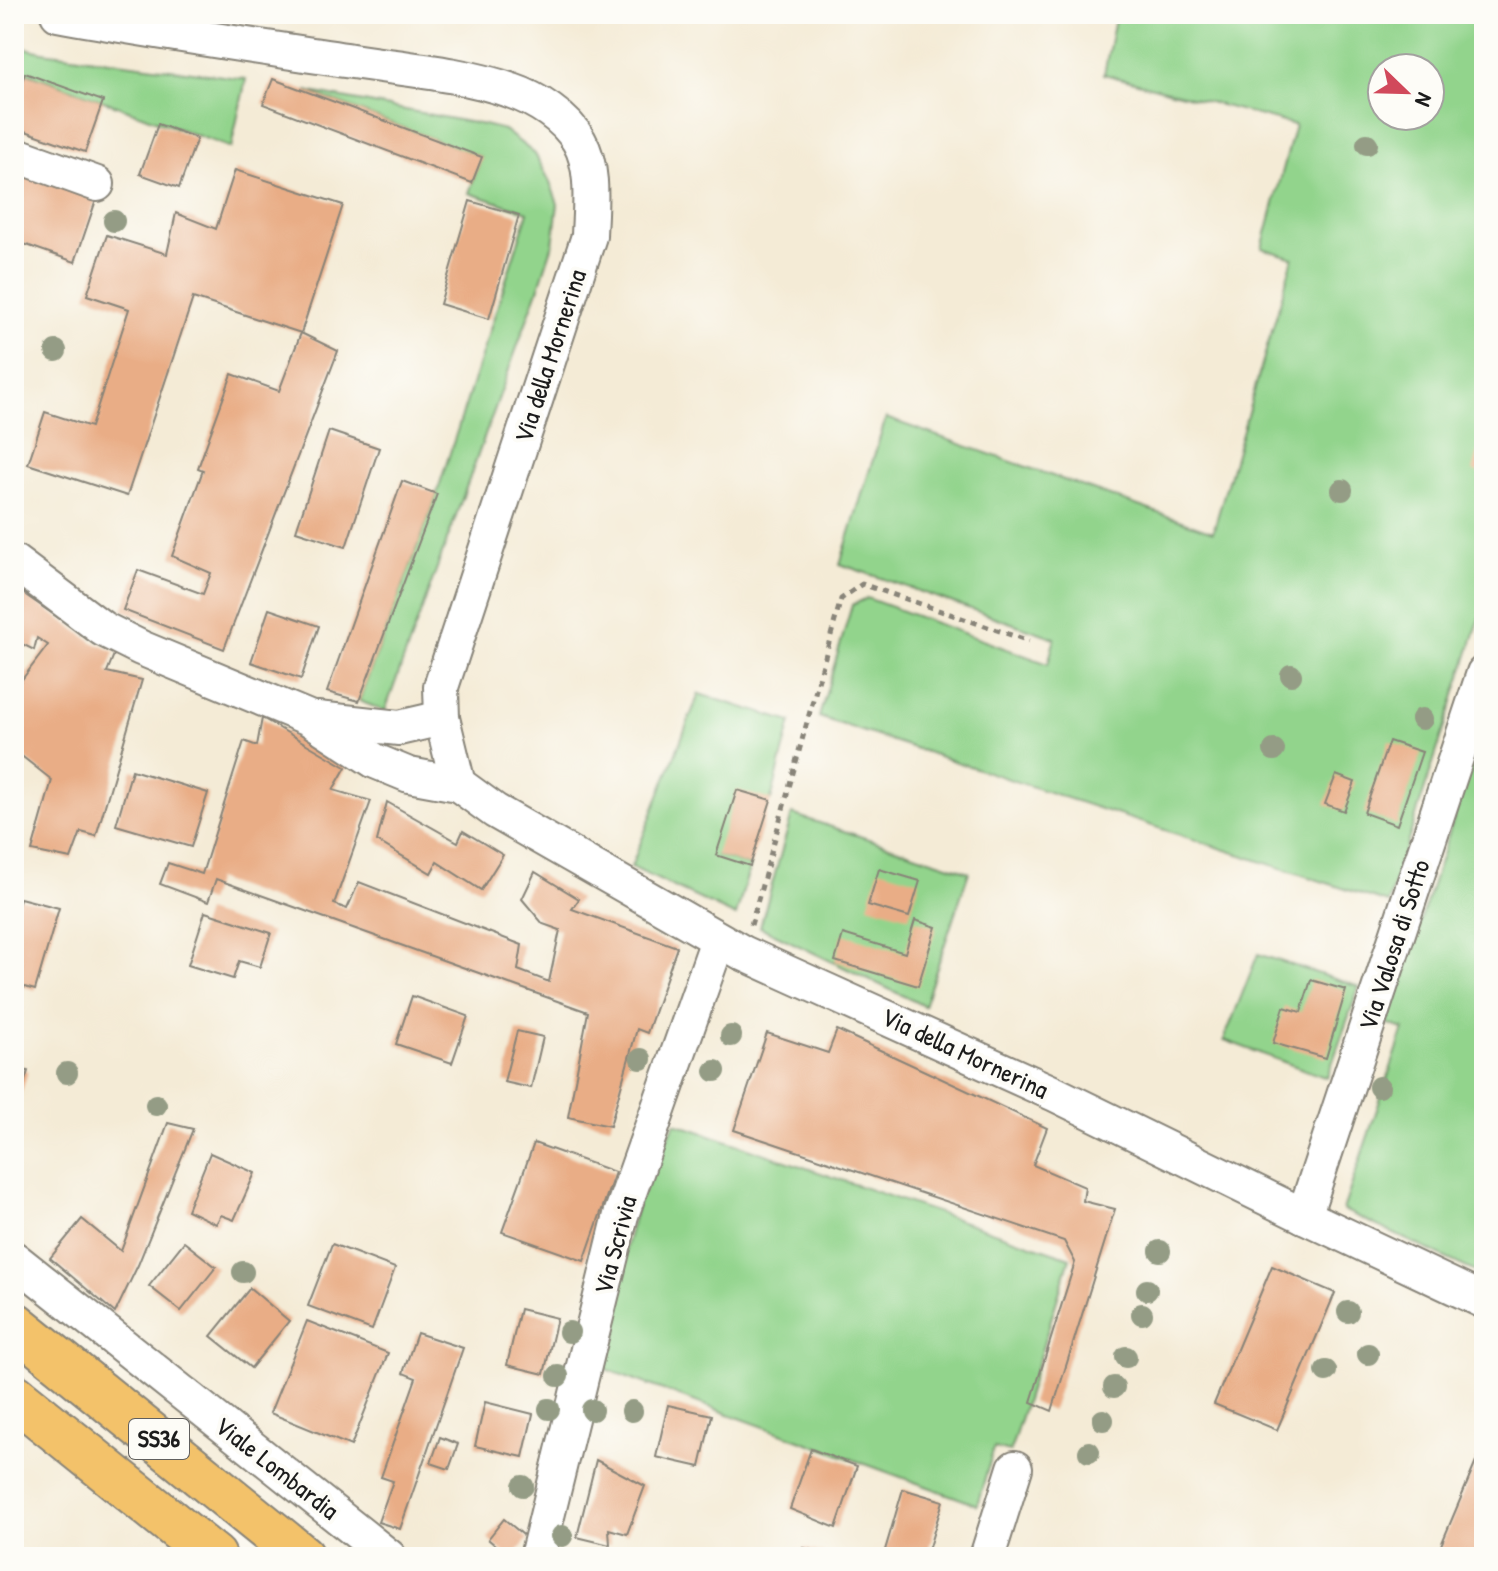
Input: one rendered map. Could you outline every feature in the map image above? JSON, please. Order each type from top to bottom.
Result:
[{"type":"highway","name":"Viale Lombardia","points":[[14,1324],[302,1557]]},
{"type":"highway","name":"SS36","points":[[14,1396],[214,1557]]},
{"type":"highway","points":[[163,1514],[201,1557]]},
{"type":"street","name":"Via della Mornerina","points":[[58,14],[443,75],[511,90],[533,99],[559,119],[579,141],[590,174],[589,236],[441,687],[442,718],[458,784]]},
{"type":"street","points":[[14,154],[97,184]]},
{"type":"street","name":"Via della Mornerina","points":[[14,562],[103,629],[309,718],[375,761],[409,775],[458,784],[495,811],[730,947],[1042,1087],[1484,1301]]},
{"type":"street","name":"Via Valosa di Sotto","points":[[1304,1216],[1484,673]]},
{"type":"street","name":"Via della Mornerina","points":[[309,718],[399,728],[442,718]]},
{"type":"street","name":"Via Scrivia","points":[[537,1557],[621,1215],[646,1147],[730,947]]},
{"type":"street","name":"Viale Lombardia","points":[[14,1259],[389,1557]]},
{"type":"street","points":[[987,1557],[1015,1468]]},
{"type":"path","points":[[730,947],[841,599],[862,584],[1029,641]]},
{"type":"green space","points":[[1116,14],[1469,14],[1484,19],[1484,605],[1388,903],[819,717],[852,605],[867,598],[1048,664],[1055,638],[840,564],[886,418],[1213,532],[1293,258],[1262,248],[1295,125],[1104,74]]},
{"type":"green space","points":[[14,45],[42,52],[246,79],[231,148],[14,68]]},
{"type":"green space","points":[[306,91],[504,130],[535,154],[558,204],[553,244],[539,287],[385,711],[359,701],[435,499],[528,212],[469,193],[481,157]]},
{"type":"green space","points":[[699,694],[791,722],[771,800],[717,855],[750,866],[736,916],[631,867]]},
{"type":"green space","points":[[1484,725],[1484,1276],[1343,1210],[1404,1029],[1387,1024]]},
{"type":"green space","points":[[792,814],[969,872],[924,1006],[760,927]]},
{"type":"green space","points":[[1258,954],[1359,987],[1327,1078],[1224,1040]]},
{"type":"green space","points":[[675,1123],[1070,1258],[1010,1452],[994,1448],[977,1505],[595,1365],[639,1197]]},
{"type":"building","points":[[25,73],[103,101],[85,152],[14,127],[14,104]]},
{"type":"building","points":[[273,79],[482,157],[472,183],[263,104]]},
{"type":"building","points":[[158,124],[197,138],[179,188],[140,174]]},
{"type":"building","points":[[14,168],[97,197],[75,262],[24,244],[14,268]]},
{"type":"building","points":[[235,170],[343,205],[301,333],[193,298],[127,496],[28,464],[45,412],[91,427],[129,309],[87,295],[107,235],[167,254],[176,213],[216,229]]},
{"type":"building","points":[[470,201],[519,215],[489,319],[440,304]]},
{"type":"building","points":[[301,333],[338,351],[224,649],[123,610],[138,570],[203,594],[211,573],[172,556],[203,470],[198,468],[232,374],[279,391]]},
{"type":"building","points":[[329,431],[379,448],[346,547],[296,531]]},
{"type":"building","points":[[1484,433],[1484,474],[1473,471]]},
{"type":"building","points":[[402,481],[437,494],[359,701],[327,692]]},
{"type":"building","points":[[14,587],[93,642],[115,652],[107,672],[142,680],[96,836],[81,832],[71,859],[32,851],[52,780],[14,750],[14,690],[48,645],[37,638],[34,650],[14,640]]},
{"type":"building","points":[[269,609],[319,626],[301,679],[251,662]]},
{"type":"building","points":[[262,718],[346,767],[333,790],[371,801],[334,904],[347,909],[359,882],[522,945],[518,970],[549,982],[560,930],[543,924],[522,899],[535,872],[579,899],[572,909],[677,947],[647,1033],[637,1029],[610,1126],[568,1117],[588,1012],[216,879],[208,902],[160,884],[168,863],[202,874],[244,741],[257,746]]},
{"type":"building","points":[[1389,741],[1422,752],[1397,825],[1364,813]]},
{"type":"building","points":[[132,770],[208,793],[191,847],[116,825]]},
{"type":"building","points":[[1336,775],[1355,782],[1344,811],[1325,804]]},
{"type":"building","points":[[737,790],[771,800],[750,866],[716,855]]},
{"type":"building","points":[[387,802],[458,842],[463,831],[503,855],[481,890],[437,862],[431,873],[377,841]]},
{"type":"building","points":[[879,869],[920,881],[909,917],[868,905]]},
{"type":"building","points":[[20,898],[59,908],[35,990],[14,984],[14,920]]},
{"type":"building","points":[[205,912],[271,933],[260,967],[239,961],[233,979],[188,965]]},
{"type":"building","points":[[915,920],[936,927],[918,986],[835,961],[843,934],[905,953]]},
{"type":"building","points":[[1311,980],[1346,990],[1326,1058],[1273,1043],[1284,1007],[1301,1012]]},
{"type":"building","points":[[412,996],[468,1016],[452,1063],[396,1044]]},
{"type":"building","points":[[837,1030],[1047,1128],[1033,1165],[1085,1187],[1083,1201],[1115,1209],[1052,1411],[1031,1402],[1075,1262],[1064,1241],[734,1130],[767,1033],[828,1053]]},
{"type":"building","points":[[517,1031],[543,1037],[531,1088],[504,1082]]},
{"type":"building","points":[[14,1066],[28,1071],[15,1113],[14,1113]]},
{"type":"building","points":[[168,1123],[193,1129],[138,1265],[115,1313],[50,1258],[82,1219],[121,1251]]},
{"type":"building","points":[[534,1143],[615,1172],[584,1261],[502,1232]]},
{"type":"building","points":[[210,1153],[255,1173],[234,1220],[221,1215],[216,1224],[187,1210]]},
{"type":"building","points":[[184,1242],[216,1267],[181,1311],[149,1286]]},
{"type":"building","points":[[332,1244],[395,1268],[372,1330],[308,1306]]},
{"type":"building","points":[[1272,1266],[1335,1293],[1277,1430],[1214,1404]]},
{"type":"building","points":[[250,1288],[289,1321],[251,1368],[211,1336]]},
{"type":"building","points":[[520,1309],[557,1318],[544,1374],[507,1365]]},
{"type":"building","points":[[307,1321],[388,1353],[351,1446],[270,1413]]},
{"type":"building","points":[[417,1333],[463,1348],[400,1529],[378,1522],[393,1481],[381,1477],[416,1378],[403,1373]]},
{"type":"building","points":[[485,1402],[533,1414],[523,1457],[475,1446]]},
{"type":"building","points":[[668,1405],[712,1415],[700,1467],[656,1457]]},
{"type":"building","points":[[440,1437],[458,1444],[449,1469],[431,1463]]},
{"type":"building","points":[[1484,1443],[1484,1557],[1436,1557]]},
{"type":"building","points":[[811,1449],[857,1466],[836,1528],[790,1509]]},
{"type":"building","points":[[596,1460],[645,1486],[627,1534],[609,1529],[610,1545],[577,1537]]},
{"type":"building","points":[[903,1489],[943,1501],[926,1557],[883,1557]]},
{"type":"building","points":[[504,1519],[528,1539],[513,1557],[488,1539]]},
{"type":"building","points":[[804,1548],[832,1556],[832,1557],[801,1557]]}]
